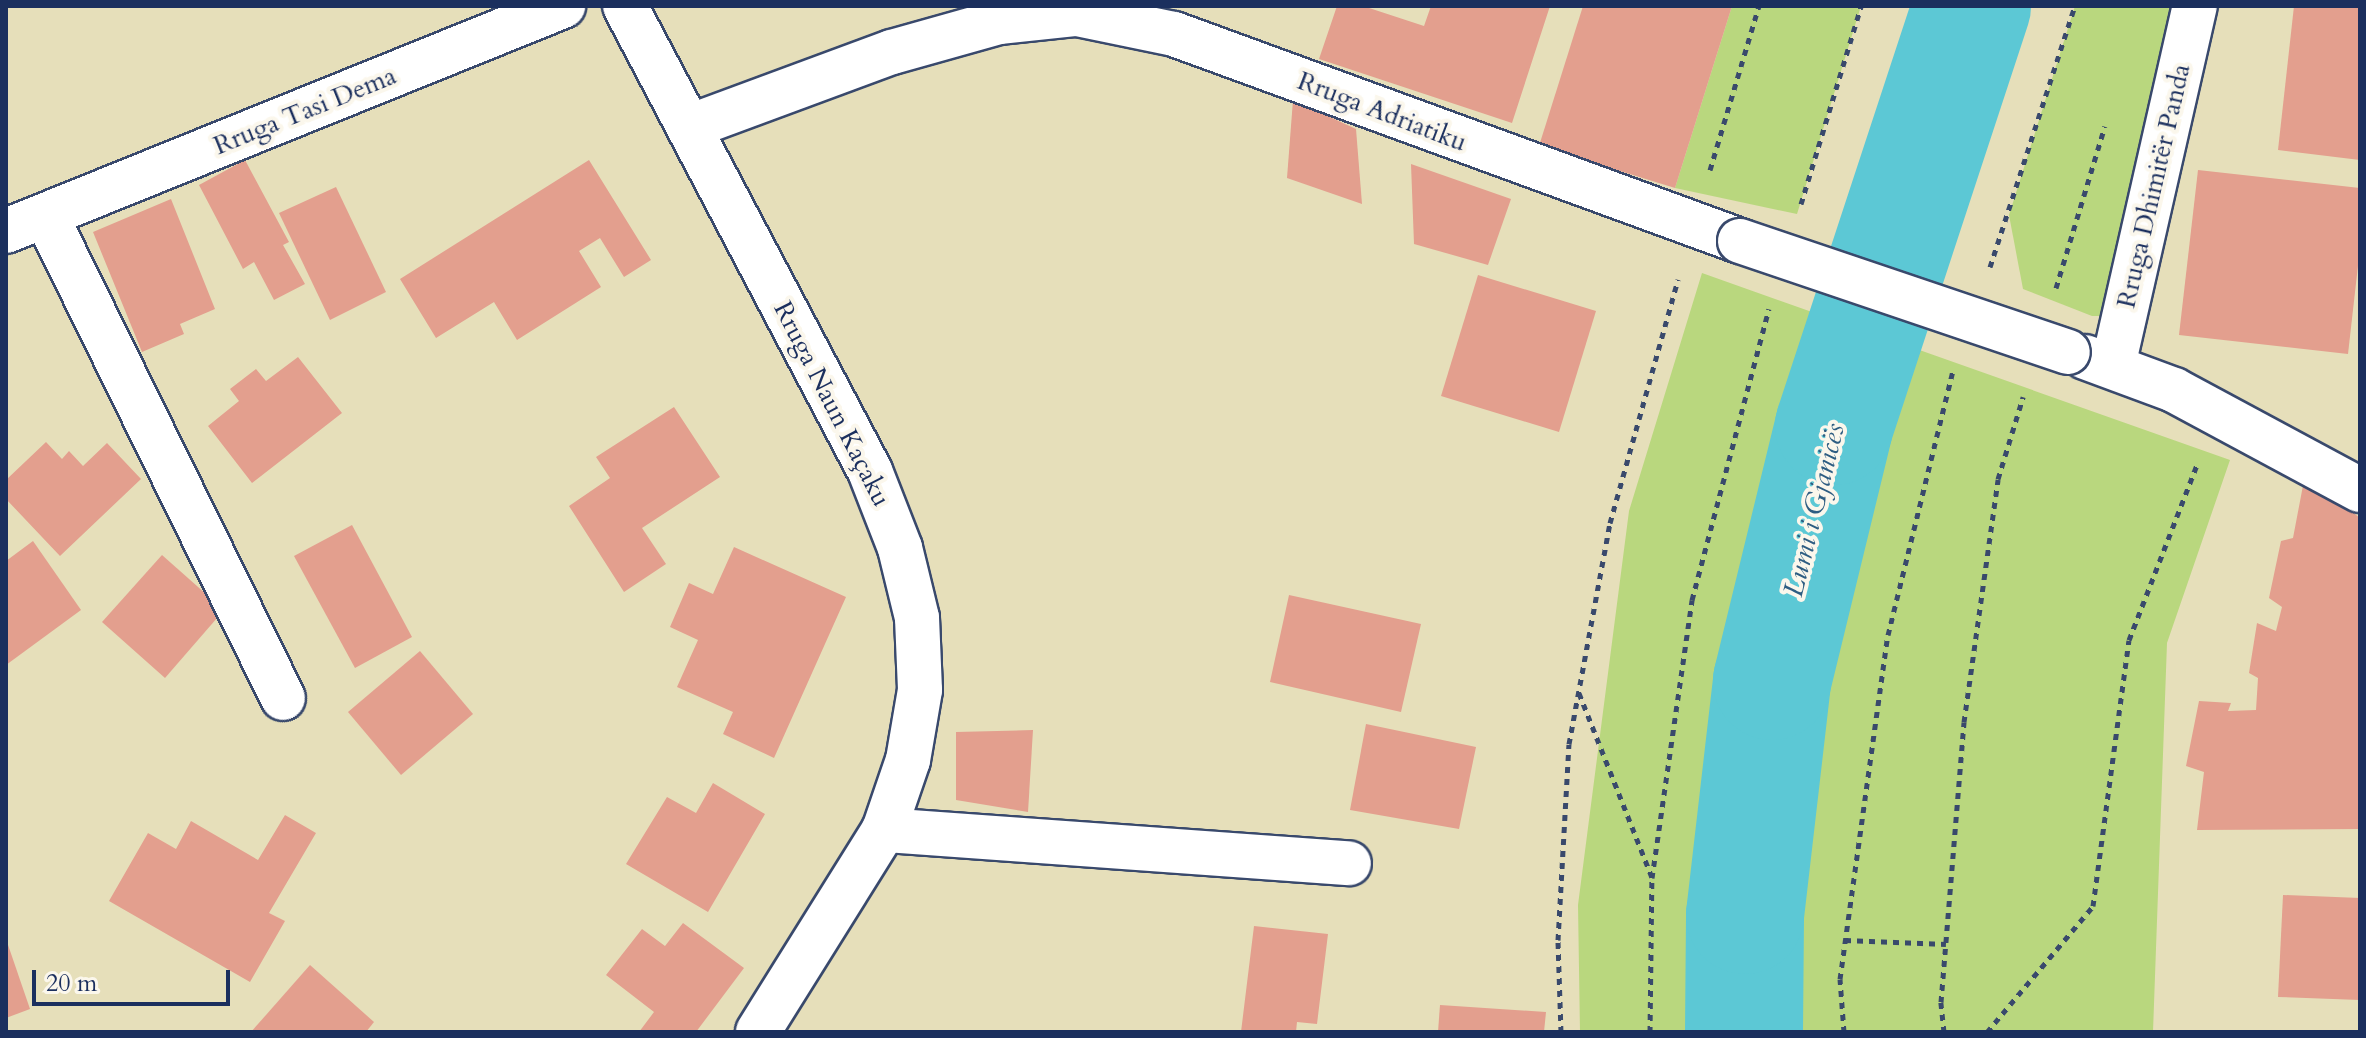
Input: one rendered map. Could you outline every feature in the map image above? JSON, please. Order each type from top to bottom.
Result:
[{"type":"street","name":"Rruga Tasi Dema","points":[[6,231],[563,6]]},
{"type":"street","name":"Rruga Naun Kaçaku","points":[[625,6],[870,471],[900,548],[917,618],[920,690],[908,760],[884,830],[773,1027]]},
{"type":"street","name":"Rruga Dhimitër Panda","points":[[2113,366],[2195,6]]},
{"type":"street","name":"Rruga Adriatiku","points":[[689,127],[892,52],[999,22],[1077,14],[1184,20],[1693,226],[2113,366]]},
{"type":"street","points":[[46,216],[283,698]]},
{"type":"street","points":[[2113,366],[2218,412],[2360,490]]},
{"type":"street","points":[[884,830],[1349,863]]},
{"type":"path","points":[[1561,1032],[1558,940],[1569,744],[1610,523],[1693,226],[1759,6]]},
{"type":"path","points":[[1797,214],[1861,6]]},
{"type":"path","points":[[2053,296],[2109,113]]},
{"type":"path","points":[[1650,1032],[1652,878],[1692,600],[1770,304]]},
{"type":"path","points":[[1944,1032],[1946,944],[1964,722],[1994,509],[2026,387]]},
{"type":"path","points":[[1987,1032],[2093,906],[2129,640],[2218,412]]},
{"type":"path","points":[[1844,1032],[1840,979],[1888,635]]},
{"type":"path","points":[[1578,691],[1652,878]]},
{"type":"path","points":[[1845,940],[1946,944]]},
{"type":"green space","points":[[1732,6],[1861,6],[1797,214],[1675,188]]},
{"type":"green space","points":[[2075,6],[2195,6],[2124,316],[2092,316],[2023,289],[2009,215]]},
{"type":"green space","points":[[1702,273],[2230,460],[2167,643],[2153,1032],[1580,1032],[1578,905],[1629,511]]},
{"type":"building","points":[[1337,6],[1363,6],[1424,26],[1431,6],[1550,6],[1512,123],[1319,59]]},
{"type":"building","points":[[1583,6],[1732,6],[1675,188],[1539,146]]},
{"type":"building","points":[[2294,6],[2360,6],[2360,160],[2278,150]]},
{"type":"building","points":[[1293,100],[1356,129],[1362,204],[1287,178]]},
{"type":"building","points":[[245,160],[289,242],[283,245],[305,284],[274,300],[254,262],[243,269],[199,185]]},
{"type":"building","points":[[589,160],[651,260],[624,277],[600,238],[579,251],[601,287],[517,340],[494,302],[436,338],[400,279]]},
{"type":"building","points":[[1411,164],[1511,199],[1488,265],[1414,244]]},
{"type":"building","points":[[2198,170],[2360,188],[2360,248],[2348,354],[2179,335]]},
{"type":"building","points":[[336,187],[386,292],[330,320],[279,213]]},
{"type":"building","points":[[171,199],[215,309],[180,324],[184,334],[142,352],[93,232]]},
{"type":"building","points":[[1478,275],[1596,311],[1559,432],[1441,396]]},
{"type":"building","points":[[298,357],[342,413],[252,483],[208,426],[239,401],[230,389],[256,369],[266,381]]},
{"type":"building","points":[[674,407],[720,477],[642,528],[666,564],[624,592],[569,506],[610,478],[596,457]]},
{"type":"building","points":[[46,442],[62,459],[69,451],[83,466],[107,443],[141,479],[60,556],[6,499],[6,480]]},
{"type":"building","points":[[2305,475],[2360,518],[2360,829],[2197,830],[2204,772],[2186,766],[2199,701],[2231,703],[2228,711],[2256,710],[2258,678],[2249,673],[2257,623],[2276,631],[2282,607],[2269,598],[2281,541],[2293,538]]},
{"type":"building","points":[[352,525],[412,637],[355,668],[294,556]]},
{"type":"building","points":[[33,541],[81,610],[6,665],[6,561]]},
{"type":"building","points":[[734,547],[846,597],[774,758],[723,734],[733,712],[677,687],[698,640],[670,627],[689,583],[713,594]]},
{"type":"building","points":[[162,555],[224,610],[165,678],[102,622]]},
{"type":"building","points":[[1289,595],[1421,624],[1401,712],[1270,682]]},
{"type":"building","points":[[420,651],[473,714],[401,775],[348,712]]},
{"type":"building","points":[[1366,724],[1476,747],[1459,829],[1350,810]]},
{"type":"building","points":[[1033,730],[1028,812],[956,800],[956,732]]},
{"type":"building","points":[[713,783],[765,814],[708,912],[626,864],[667,797],[696,813]]},
{"type":"building","points":[[285,815],[316,833],[269,913],[285,921],[250,982],[109,901],[148,833],[176,849],[191,821],[258,860]]},
{"type":"building","points":[[2283,895],[2360,898],[2360,1000],[2278,997]]},
{"type":"building","points":[[683,923],[744,968],[696,1032],[639,1032],[654,1012],[606,975],[642,929],[665,946]]},
{"type":"building","points":[[1254,926],[1328,934],[1317,1024],[1297,1022],[1296,1032],[1241,1032]]},
{"type":"building","points":[[6,939],[30,1009],[6,1018]]},
{"type":"building","points":[[310,965],[374,1022],[366,1032],[251,1032]]},
{"type":"building","points":[[1440,1005],[1546,1012],[1544,1032],[1438,1032]]},
{"type":"waterway","name":"Lumi i Gjanicës","points":[[1744,1032],[1745,915],[1772,681],[1834,426],[1972,6]]}]
